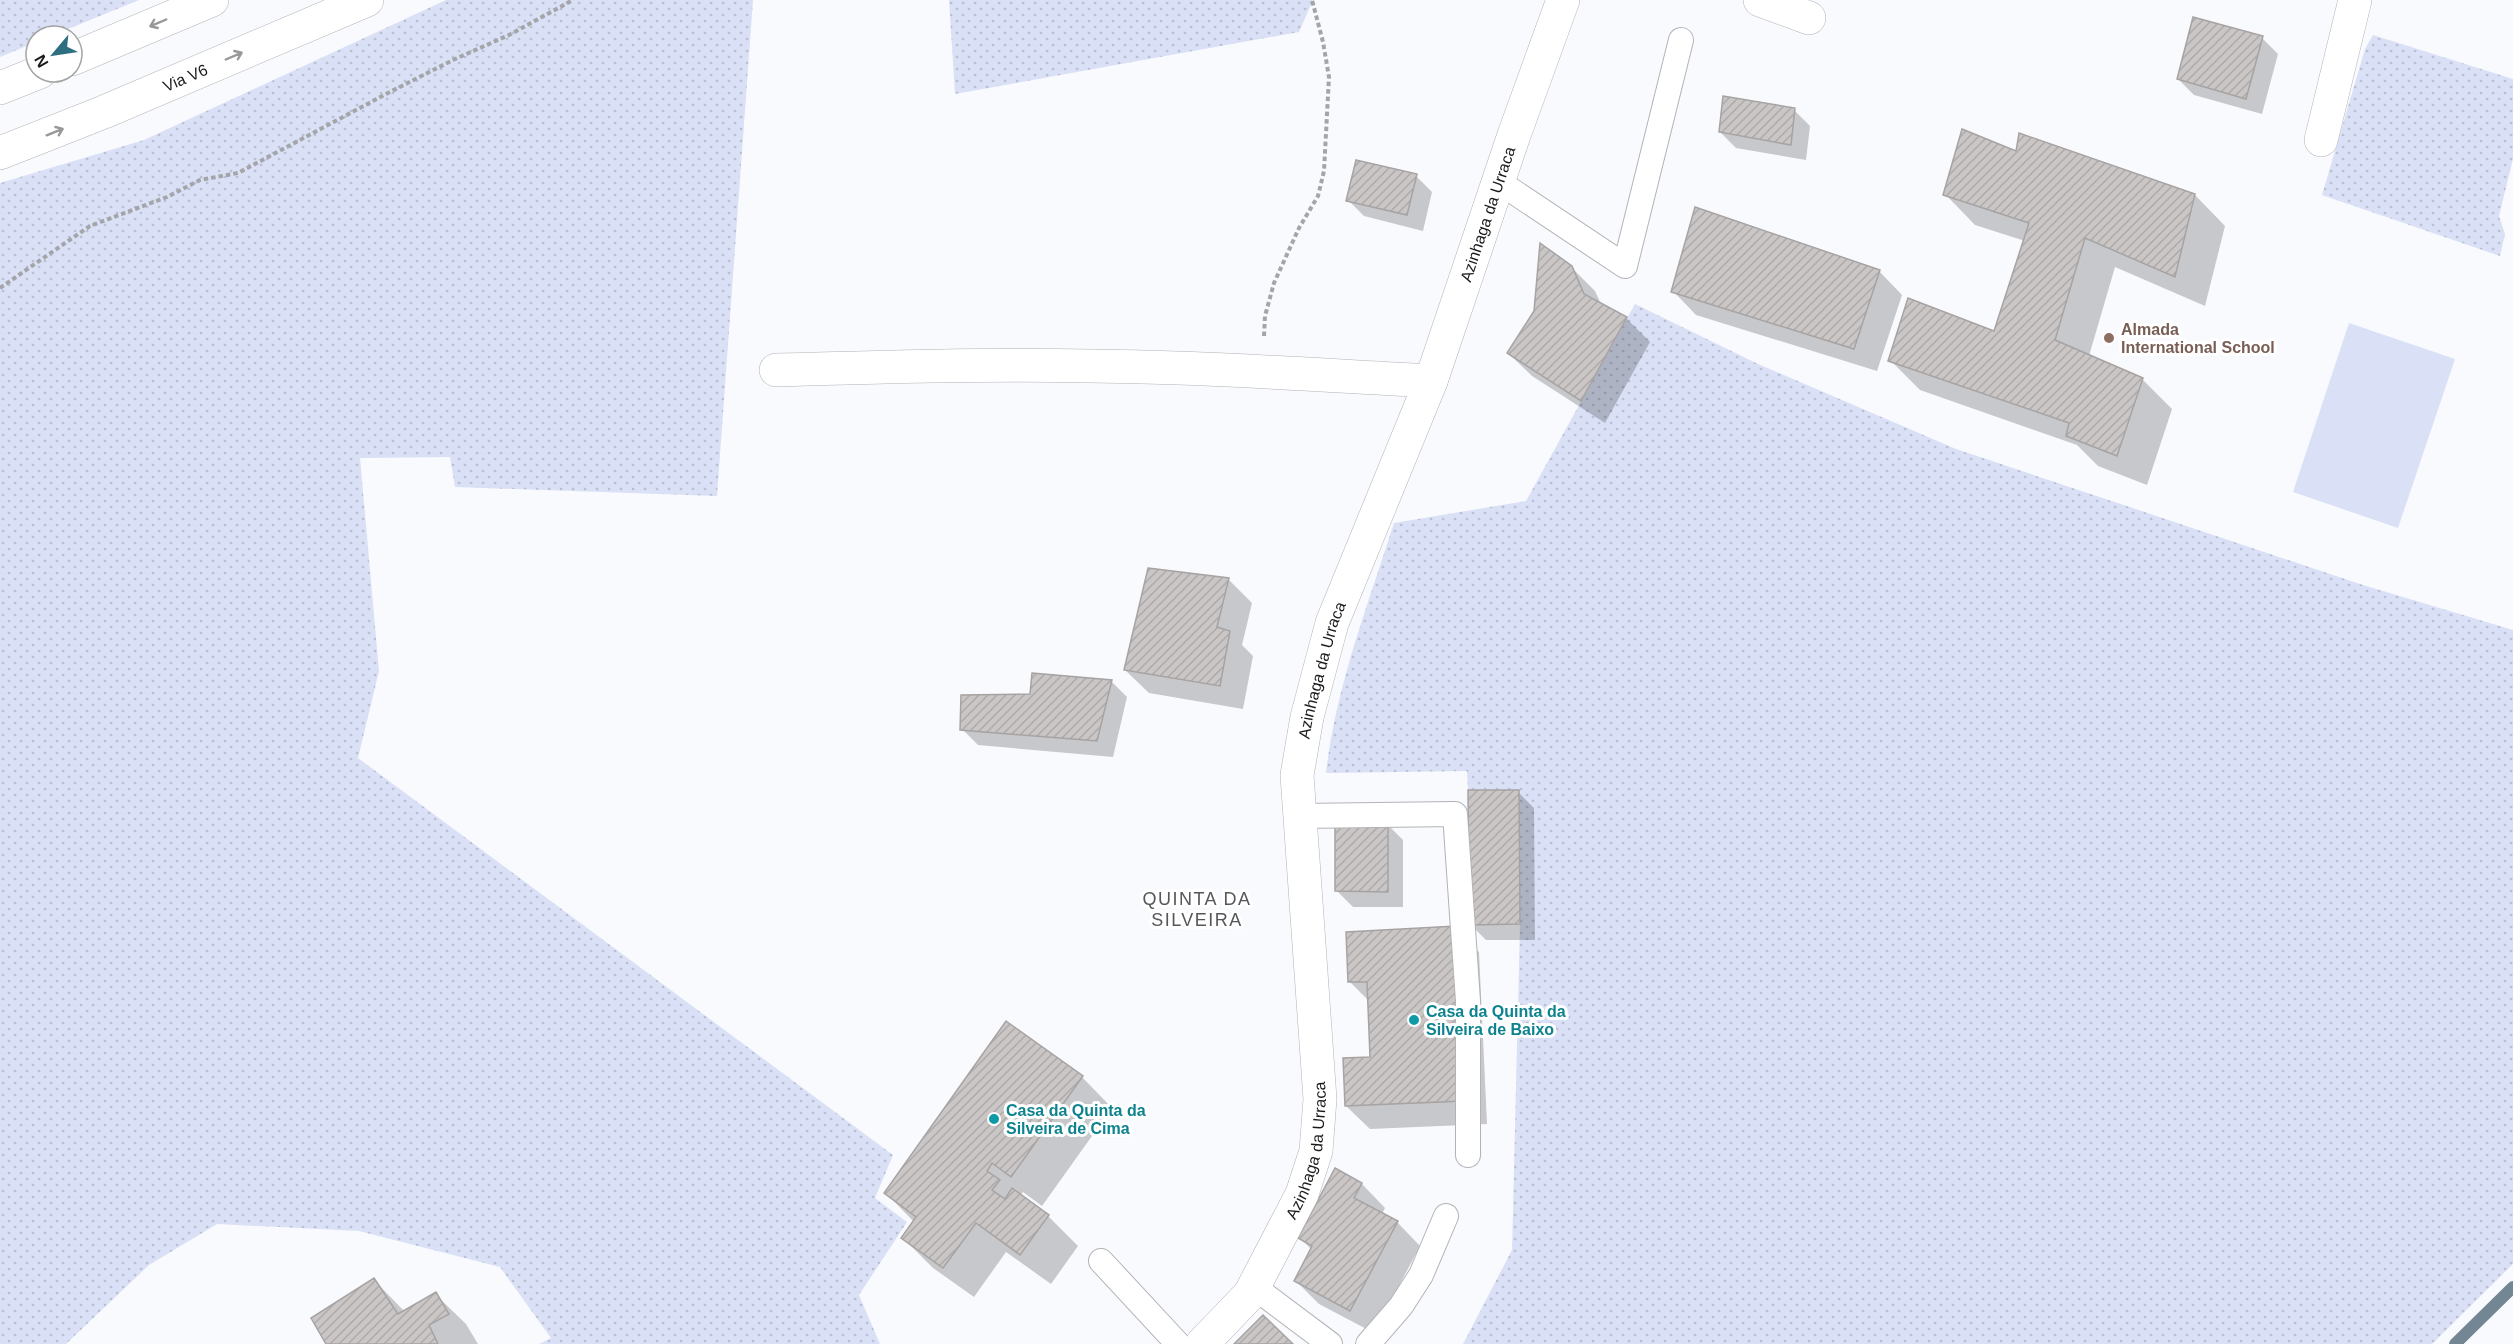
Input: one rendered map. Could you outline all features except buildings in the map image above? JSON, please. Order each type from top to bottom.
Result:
[{"type":"street","points":[[84,54],[212,0]]},
{"type":"street","name":"Via V6","points":[[0,153],[104,112],[367,0]]},
{"type":"street","name":"Azinhaga da Urraca","points":[[1202,1344],[1250,1294],[1302,1194],[1316,1151],[1320,1099],[1297,775],[1307,717],[1332,623],[1431,381],[1563,0]]},
{"type":"street","points":[[1760,0],[1809,18]]},
{"type":"street","points":[[2321,140],[2355,0]]},
{"type":"street","points":[[0,88],[24,78]]},
{"type":"street","points":[[776,370],[935,365],[1091,366],[1262,371],[1431,381]]},
{"type":"lane","points":[[1499,182],[1625,266],[1681,40]]},
{"type":"lane","points":[[1300,816],[1455,814],[1468,1001],[1468,1155]]},
{"type":"lane","points":[[1368,1344],[1401,1306],[1421,1275],[1446,1216]]},
{"type":"lane","points":[[1101,1261],[1178,1344]]},
{"type":"lane","points":[[1254,1287],[1330,1344]]},
{"type":"path","points":[[0,288],[90,226],[167,197],[200,180],[238,173],[386,94],[509,35],[573,0]]},
{"type":"path","points":[[1262,371],[1265,316],[1274,283],[1299,228],[1318,196],[1324,171],[1329,77],[1312,0]]},
{"type":"shaded area","points":[[0,0],[139,0],[80,24],[24,24],[24,47],[0,57]]},
{"type":"shaded area","points":[[446,0],[753,0],[717,496],[455,487],[450,457],[360,458],[379,671],[358,758],[893,1155],[875,1198],[907,1222],[859,1295],[880,1344],[539,1344],[551,1338],[500,1267],[359,1231],[217,1224],[149,1265],[66,1344],[0,1344],[0,183],[144,140]]},
{"type":"shaded area","points":[[949,0],[1313,0],[1299,32],[955,94]]},
{"type":"shaded area","points":[[2373,35],[2513,79],[2513,159],[2499,216],[2505,234],[2500,256],[2322,195],[2365,49]]},
{"type":"shaded area","points":[[1635,304],[1758,364],[1956,449],[2363,585],[2513,630],[2513,1264],[2432,1344],[1463,1344],[1512,1250],[1520,924],[1519,791],[1468,790],[1467,771],[1326,773],[1331,741],[1345,677],[1394,523],[1526,501]]},
{"type":"shaded area","points":[[2349,323],[2455,359],[2398,528],[2293,492]]},
{"type":"waterway","points":[[2455,1344],[2513,1287]]},
{"type":"place","name":"Almada International School","points":[[2109,338]]},
{"type":"place","name":"Casa da Quinta da Silveira de Baixo","points":[[1414,1020]]},
{"type":"place","name":"Casa da Quinta da Silveira de Cima","points":[[994,1119]]},
{"type":"district","name":"QUINTA DA SILVEIRA","points":[[1197,909]]}]
